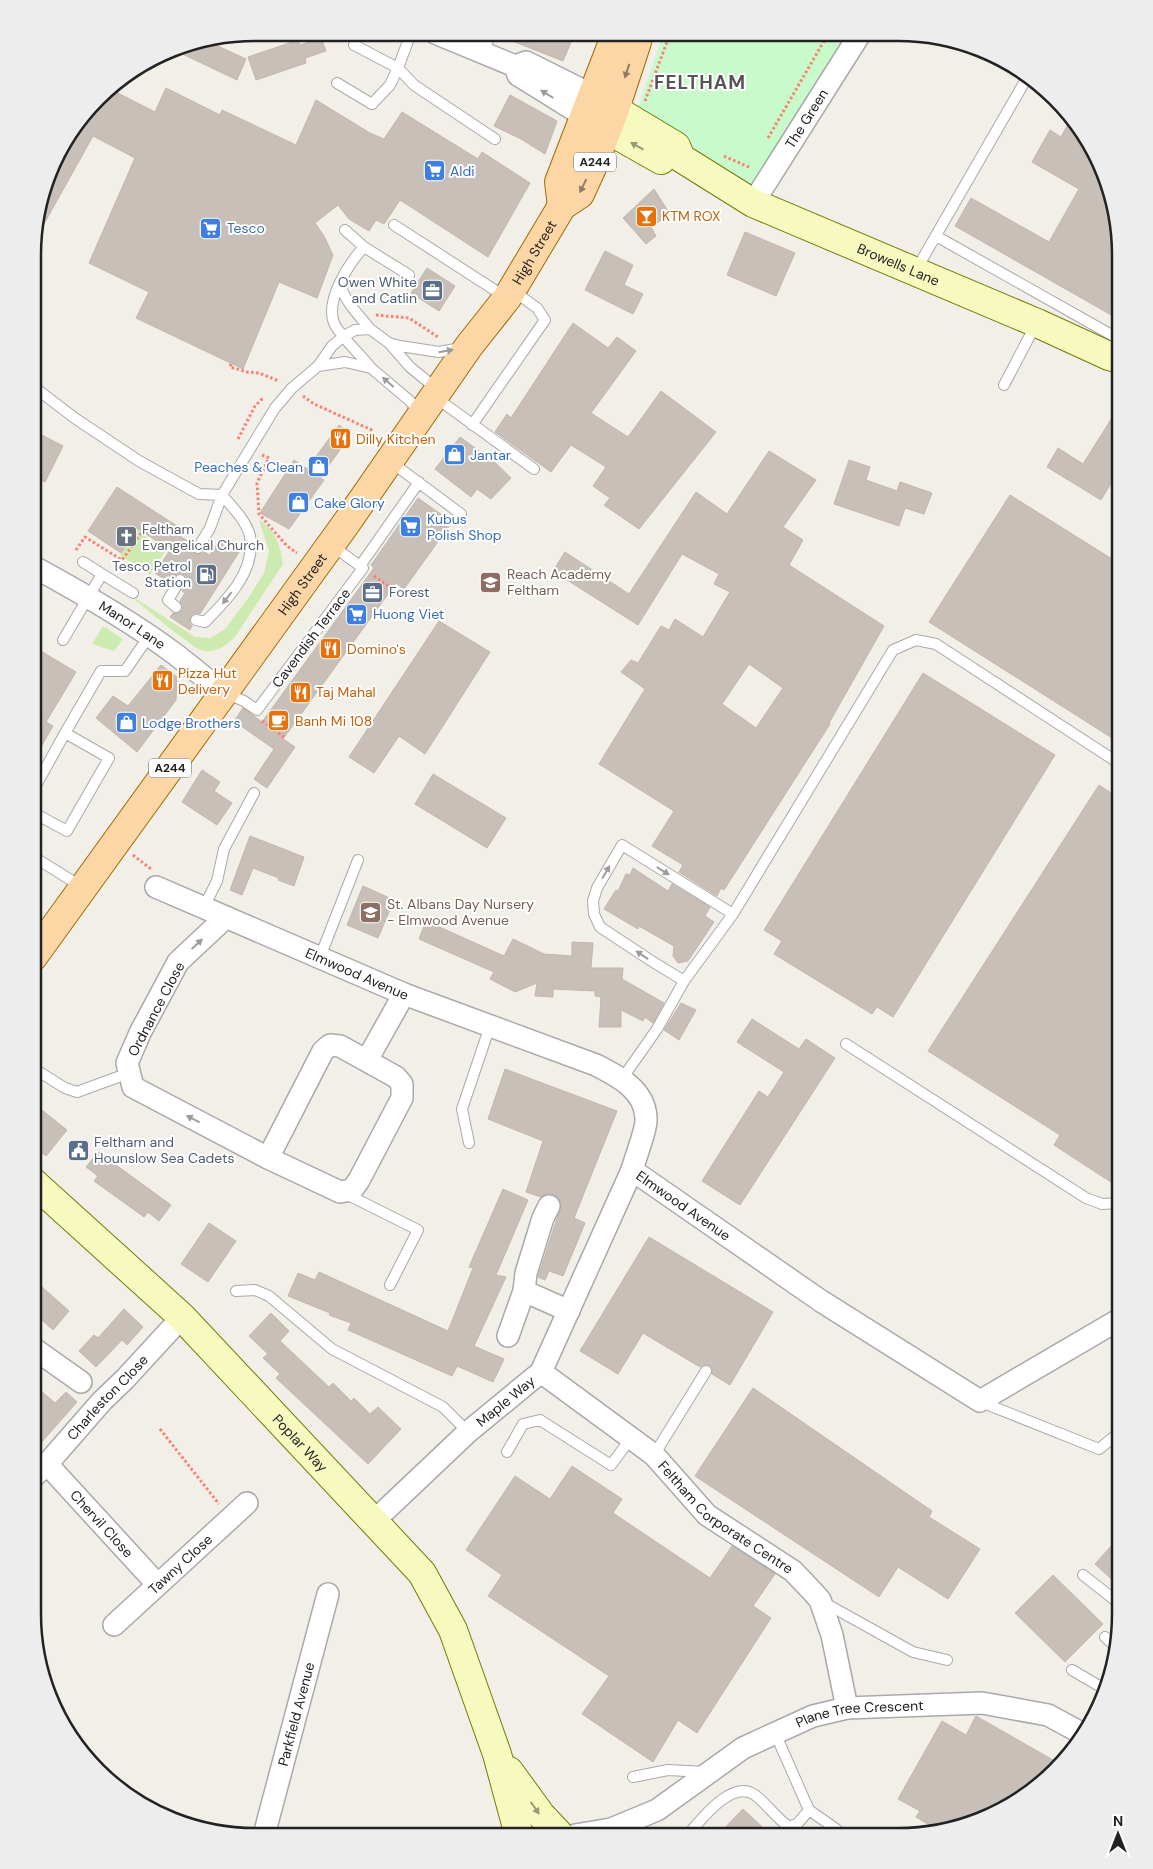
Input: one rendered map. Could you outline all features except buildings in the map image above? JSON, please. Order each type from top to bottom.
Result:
[{"type":"main road","name":"High Street","points":[[562,206],[559,182],[613,41]]},
{"type":"main road","name":"High Street","points":[[41,946],[509,294],[562,206],[580,194],[611,119],[637,41]]},
{"type":"street","name":"The Green","points":[[753,203],[856,41]]},
{"type":"street","points":[[487,43],[515,66],[526,62],[588,106]]},
{"type":"street","name":"Browells Lane","points":[[588,106],[611,119],[643,128],[676,146],[681,158],[753,203],[1037,322],[1109,356],[1112,354]]},
{"type":"street","name":"Manor Lane","points":[[41,571],[89,597],[175,654],[224,693]]},
{"type":"street","name":"Elmwood Avenue","points":[[156,887],[404,994],[596,1065],[622,1078],[643,1102],[646,1120],[632,1170],[821,1301],[980,1401]]},
{"type":"street","name":"Ordnance Close","points":[[226,917],[178,962],[140,1033],[127,1063],[132,1087],[268,1158],[340,1192]]},
{"type":"street","points":[[367,1060],[404,994]]},
{"type":"street","points":[[268,1158],[323,1051],[330,1045],[340,1046],[396,1077],[402,1084],[402,1098],[359,1180],[352,1190],[340,1192]]},
{"type":"street","name":"Maple Way","points":[[374,1521],[468,1432],[541,1372],[632,1170]]},
{"type":"street","name":"Poplar Way","points":[[41,1189],[182,1318],[422,1573],[453,1630],[497,1754],[517,1828]]},
{"type":"street","points":[[508,1336],[524,1291],[526,1273],[543,1218],[549,1206]]},
{"type":"street","points":[[524,1291],[569,1311]]},
{"type":"street","name":"Charleston Close","points":[[41,1469],[102,1401],[182,1318]]},
{"type":"street","points":[[980,1401],[1112,1324]]},
{"type":"street","points":[[41,1354],[81,1382]]},
{"type":"street","name":"Feltham Corporate Centre","points":[[541,1372],[654,1455],[707,1515],[792,1572],[820,1600],[832,1636],[847,1708]]},
{"type":"street","name":"Chervil Close","points":[[41,1471],[157,1584]]},
{"type":"street","name":"Tawny Close","points":[[114,1625],[248,1503]]},
{"type":"street","name":"Parkfield Avenue","points":[[266,1828],[328,1594]]},
{"type":"street","name":"Plane Tree Crescent","points":[[642,1828],[657,1810],[743,1748],[814,1716],[847,1708],[982,1703],[1048,1714],[1077,1731]]},
{"type":"street","name":"Poplar Way","points":[[497,1754],[540,1815],[555,1828]]},
{"type":"street","name":"Plane Tree Crescent","points":[[611,1828],[657,1810]]},
{"type":"lane","points":[[336,83],[372,104],[390,85],[408,41]]},
{"type":"lane","points":[[354,44],[398,68],[414,86],[495,139]]},
{"type":"lane","points":[[916,271],[1024,82]]},
{"type":"lane","points":[[394,225],[509,294],[537,308],[545,320],[472,425]]},
{"type":"lane","points":[[345,230],[364,247],[409,275]]},
{"type":"lane","points":[[936,236],[1112,344]]},
{"type":"lane","points":[[364,247],[353,259],[335,295],[333,307],[334,323],[371,368],[418,410],[431,401]]},
{"type":"lane","points":[[340,284],[342,293],[351,307],[370,329],[389,342],[410,367],[431,401],[472,425],[534,469]]},
{"type":"lane","points":[[1004,385],[1037,322]]},
{"type":"lane","points":[[198,548],[210,528],[222,495],[250,451],[267,418],[292,388],[318,366],[332,346],[355,330],[370,329]]},
{"type":"lane","points":[[389,342],[431,352],[470,346]]},
{"type":"lane","points":[[318,366],[345,362],[371,368]]},
{"type":"lane","points":[[41,392],[76,419],[139,461],[199,494],[222,495],[240,515],[250,536],[250,562],[228,598],[205,622],[196,620]]},
{"type":"lane","points":[[390,461],[461,514]]},
{"type":"lane","points":[[323,555],[362,567],[419,482]]},
{"type":"lane","points":[[83,562],[133,593]]},
{"type":"lane","name":"Cavendish Terrace","points":[[224,693],[258,710],[362,567]]},
{"type":"lane","points":[[63,640],[102,574]]},
{"type":"lane","points":[[176,607],[168,600],[180,580]]},
{"type":"lane","points":[[41,776],[101,672],[124,671],[148,636]]},
{"type":"lane","points":[[622,1078],[657,1029],[684,981],[733,914],[894,650],[916,640],[936,644],[1112,759]]},
{"type":"lane","points":[[41,817],[67,831],[109,758],[65,733]]},
{"type":"lane","points":[[204,907],[217,881],[224,849],[254,793]]},
{"type":"lane","points":[[684,981],[600,927],[594,914],[593,901],[596,888],[622,844],[733,914]]},
{"type":"lane","points":[[320,957],[358,860]]},
{"type":"lane","points":[[41,862],[83,888]]},
{"type":"lane","points":[[469,1144],[462,1110],[490,1026]]},
{"type":"lane","points":[[846,1044],[1086,1198],[1102,1204],[1112,1203]]},
{"type":"lane","points":[[41,1073],[65,1088],[77,1092],[129,1073]]},
{"type":"lane","points":[[340,1192],[418,1230],[390,1285]]},
{"type":"lane","points":[[236,1291],[255,1290],[269,1296],[332,1349],[443,1406],[468,1432]]},
{"type":"lane","points":[[654,1455],[706,1371]]},
{"type":"lane","points":[[980,1401],[1099,1449],[1112,1438]]},
{"type":"lane","points":[[507,1452],[523,1424],[540,1420],[611,1465],[631,1438]]},
{"type":"lane","points":[[1084,1575],[1112,1598]]},
{"type":"lane","points":[[820,1600],[913,1652],[947,1660]]},
{"type":"lane","points":[[1105,1637],[1110,1642]]},
{"type":"lane","points":[[1072,1670],[1099,1686]]},
{"type":"lane","points":[[775,1733],[809,1810],[835,1828]]},
{"type":"lane","points":[[633,1777],[668,1770],[709,1772]]},
{"type":"lane","points":[[694,1828],[725,1797],[742,1790],[754,1794],[789,1827],[798,1823],[809,1810]]},
{"type":"path","points":[[643,108],[667,41]]},
{"type":"path","points":[[765,144],[824,41]]},
{"type":"path","points":[[717,152],[751,169],[756,160]]},
{"type":"path","points":[[273,387],[277,380]]},
{"type":"path","points":[[292,388],[314,404],[374,431]]},
{"type":"path","points":[[269,394],[255,406],[235,443],[269,458],[258,483],[259,514],[287,546],[323,555]]},
{"type":"path","points":[[83,562],[73,555],[85,537],[122,560],[142,532]]},
{"type":"path","points":[[362,567],[394,590]]},
{"type":"path","points":[[263,721],[284,737]]},
{"type":"path","points":[[116,842],[153,871],[156,887]]},
{"type":"path","points":[[160,1429],[230,1519]]},
{"type":"green space","points":[[661,41],[843,41],[752,188],[636,114]]},
{"type":"green space","points":[[259,520],[273,533],[279,545],[283,564],[235,637],[225,645],[213,651],[199,649],[136,601],[135,598],[195,637],[210,638],[225,629],[264,573],[269,551]]},
{"type":"green space","points":[[137,528],[166,550],[150,575],[120,555]]},
{"type":"green space","points":[[103,626],[123,639],[114,651],[92,644]]},
{"type":"place","name":"Aldi","points":[[434,171]]},
{"type":"place","name":"KTM ROX","points":[[646,216]]},
{"type":"place","name":"Tesco","points":[[211,228]]},
{"type":"place","name":"Owen White and Catlin","points":[[433,290]]},
{"type":"place","name":"Dilly Kitchen","points":[[340,439]]},
{"type":"place","name":"Jantar","points":[[454,455]]},
{"type":"place","name":"Peaches & Clean","points":[[319,467]]},
{"type":"place","name":"Cake Glory","points":[[298,503]]},
{"type":"place","name":"Kubus Polish Shop","points":[[411,527]]},
{"type":"place","name":"Feltham Evangelical Church","points":[[126,537]]},
{"type":"place","name":"Tesco Petrol Station","points":[[207,574]]},
{"type":"place","name":"Reach Academy Feltham","points":[[491,582]]},
{"type":"place","name":"Forest","points":[[373,592]]},
{"type":"place","name":"Huong Viet","points":[[357,614]]},
{"type":"place","name":"Domino's","points":[[331,649]]},
{"type":"place","name":"Pizza Hut Delivery","points":[[162,681]]},
{"type":"place","name":"Taj Mahal","points":[[300,692]]},
{"type":"place","name":"Banh Mi 108","points":[[279,721]]},
{"type":"place","name":"Lodge Brothers","points":[[126,723]]},
{"type":"place","name":"St. Albans Day Nursery - Elmwood Avenue","points":[[371,912]]},
{"type":"place","name":"Feltham and Hounslow Sea Cadets","points":[[78,1150]]},
{"type":"district","name":"FELTHAM","points":[[700,82]]}]
